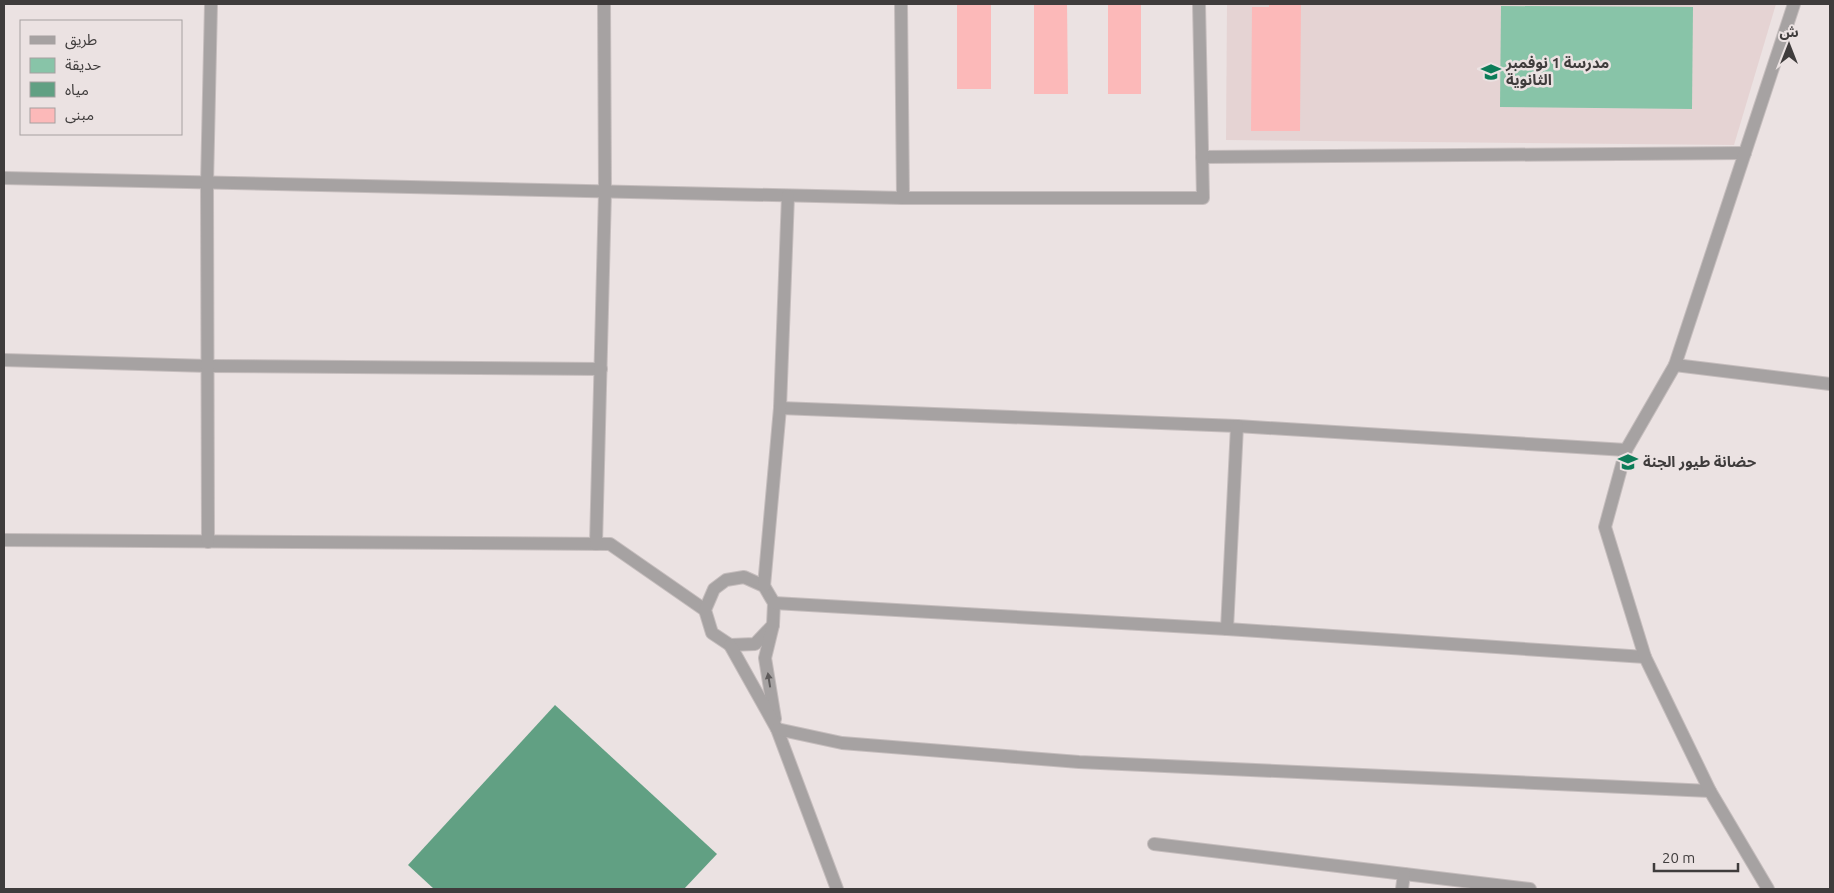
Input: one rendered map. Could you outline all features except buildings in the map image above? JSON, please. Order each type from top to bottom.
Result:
[{"type":"street","points":[[208,542],[207,184],[211,4]]},
{"type":"street","points":[[596,544],[605,192],[604,4]]},
{"type":"street","points":[[901,4],[903,198]]},
{"type":"street","points":[[4,178],[903,198],[1203,198],[1199,4]]},
{"type":"street","points":[[1768,889],[1710,791],[1645,656],[1605,527],[1626,450],[1675,365],[1794,4]]},
{"type":"street","points":[[1202,157],[1745,154]]},
{"type":"street","points":[[764,586],[780,408],[788,196]]},
{"type":"street","points":[[4,360],[208,366],[601,369]]},
{"type":"street","points":[[1675,365],[1830,384]]},
{"type":"street","points":[[780,408],[1237,426],[1626,450]]},
{"type":"street","points":[[1227,629],[1237,426]]},
{"type":"street","points":[[4,540],[610,544],[705,610],[712,633],[730,645],[777,729],[837,889]]},
{"type":"street","points":[[705,610],[714,589],[726,580],[744,577],[764,586],[774,603],[773,625],[765,658],[777,729]]},
{"type":"street","points":[[774,603],[1227,629],[1645,656]]},
{"type":"street","points":[[730,645],[755,644],[773,625]]},
{"type":"street","points":[[777,729],[842,743],[1079,762],[1710,791]]},
{"type":"street","points":[[1154,844],[1530,889]]},
{"type":"street","points":[[1402,889],[1404,874]]},
{"type":"shaded area","name":"مدرسة 1 نوفمبر الثانوية","points":[[1227,4],[1776,4],[1734,145],[1226,140]]},
{"type":"green space","points":[[1501,6],[1693,7],[1692,109],[1500,107]]},
{"type":"water","points":[[555,705],[717,854],[684,889],[434,889],[408,865]]},
{"type":"place","name":"مدرسة 1 نوفمبر الثانوية","points":[[1491,72]]},
{"type":"place","name":"حضانة طيور الجنة","points":[[1628,462]]}]
